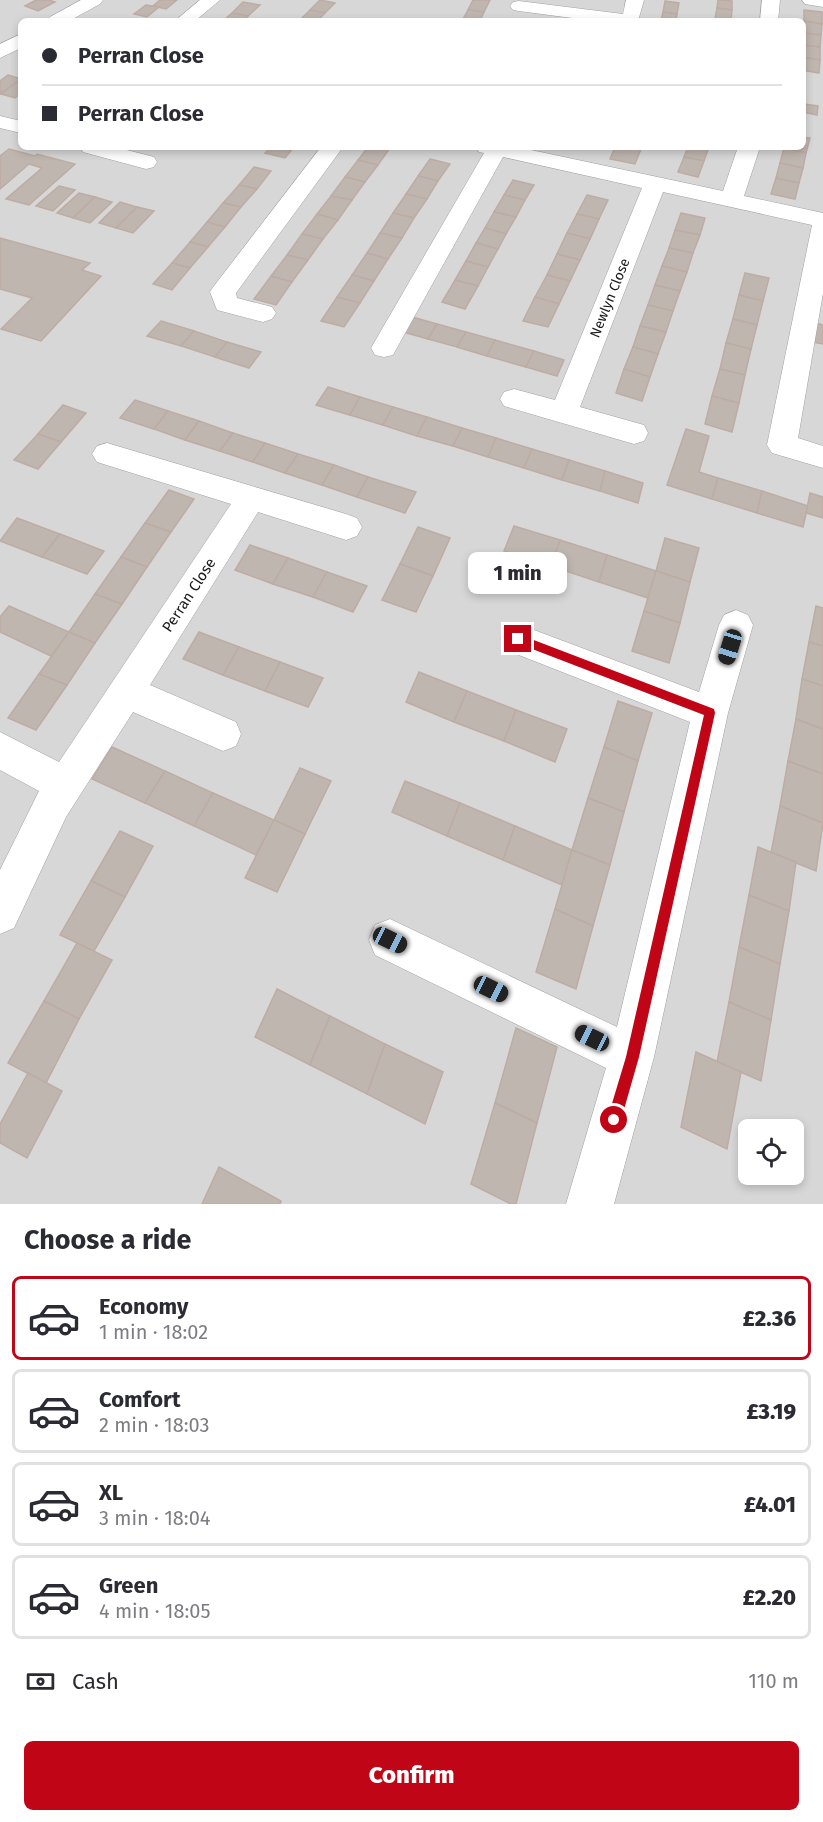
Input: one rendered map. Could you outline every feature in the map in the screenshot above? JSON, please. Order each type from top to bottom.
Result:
[{"type":"street","points":[[63,18],[94,0]]},
{"type":"street","points":[[188,18],[211,0]]},
{"type":"street","points":[[630,18],[635,0]]},
{"type":"street","points":[[769,18],[771,0]]},
{"type":"street","points":[[811,0],[823,2]]},
{"type":"street","points":[[519,6],[614,18]]},
{"type":"street","points":[[0,52],[18,42]]},
{"type":"street","points":[[0,122],[18,126]]},
{"type":"street","points":[[103,150],[146,162]]},
{"type":"street","points":[[263,313],[226,304],[224,292],[330,150]]},
{"type":"street","points":[[384,348],[491,150]]},
{"type":"street","points":[[513,150],[577,156],[656,184],[823,220]]},
{"type":"street","points":[[731,200],[748,150]]},
{"type":"street","name":"Newlyn Close","points":[[564,412],[656,184]]},
{"type":"street","points":[[823,225],[817,293],[798,346],[782,445],[823,457]]},
{"type":"street","points":[[514,399],[634,433]]},
{"type":"street","points":[[107,454],[346,527]]},
{"type":"street","name":"Perran Close","points":[[0,914],[53,804],[251,498]]},
{"type":"street","points":[[590,1204],[632,1057],[710,713],[736,625]]},
{"type":"street","points":[[518,639],[710,713]]},
{"type":"street","points":[[126,692],[223,734]]},
{"type":"street","points":[[0,750],[65,785]]},
{"type":"street","points":[[390,940],[632,1057]]},
{"type":"shaded area","points":[[0,0],[823,0],[823,1204],[0,1204]]},
{"type":"building","points":[[36,0],[55,2],[38,11],[25,6]]},
{"type":"building","points":[[160,0],[177,0],[166,9],[153,6]]},
{"type":"building","points":[[320,0],[335,3],[325,13],[310,10]]},
{"type":"building","points":[[473,0],[490,0],[484,12],[468,10]]},
{"type":"building","points":[[718,0],[732,1],[732,10],[717,8]]},
{"type":"building","points":[[665,1],[679,3],[677,14],[663,12]]},
{"type":"building","points":[[243,2],[260,5],[248,16],[232,13]]},
{"type":"building","points":[[146,5],[159,7],[147,17],[134,14]]},
{"type":"building","points":[[717,8],[732,10],[731,18],[715,18]]},
{"type":"building","points":[[310,10],[325,13],[320,18],[302,18]]},
{"type":"building","points":[[468,10],[484,12],[481,18],[464,18]]},
{"type":"building","points":[[804,10],[822,12],[822,24],[806,21]]},
{"type":"building","points":[[663,12],[677,14],[676,18],[662,18]]},
{"type":"building","points":[[232,13],[248,16],[246,18],[226,18]]},
{"type":"building","points":[[806,21],[822,24],[821,35],[806,33]]},
{"type":"building","points":[[806,33],[821,35],[820,47],[806,45]]},
{"type":"building","points":[[806,45],[820,47],[820,60],[806,58]]},
{"type":"building","points":[[806,58],[820,60],[819,73],[806,71]]},
{"type":"building","points":[[8,75],[18,78],[18,81],[0,94],[0,81]]},
{"type":"building","points":[[18,81],[18,96],[15,98],[1,94]]},
{"type":"building","points":[[806,104],[818,106],[817,115],[806,113]]},
{"type":"building","points":[[806,138],[810,138],[806,153],[793,150],[806,150]]},
{"type":"building","points":[[9,149],[75,164],[29,205],[6,199],[42,168],[29,164],[0,189],[0,156]]},
{"type":"building","points":[[268,150],[292,150],[285,158],[265,153]]},
{"type":"building","points":[[366,150],[389,150],[378,165],[358,160]]},
{"type":"building","points":[[614,150],[641,150],[635,164],[610,159]]},
{"type":"building","points":[[687,150],[708,150],[704,161],[684,157]]},
{"type":"building","points":[[783,150],[806,153],[803,168],[780,163]]},
{"type":"building","points":[[684,157],[704,161],[698,177],[678,172]]},
{"type":"building","points":[[430,159],[450,164],[438,181],[418,176]]},
{"type":"building","points":[[358,160],[378,165],[365,182],[345,177]]},
{"type":"building","points":[[780,163],[803,168],[799,183],[776,178]]},
{"type":"building","points":[[254,167],[271,171],[257,189],[239,185]]},
{"type":"building","points":[[418,176],[438,181],[427,199],[406,194]]},
{"type":"building","points":[[345,177],[365,182],[352,200],[331,196]]},
{"type":"building","points":[[776,178],[799,183],[795,199],[771,194]]},
{"type":"building","points":[[513,180],[534,185],[525,200],[504,195]]},
{"type":"building","points":[[239,185],[257,189],[241,207],[223,203]]},
{"type":"building","points":[[59,186],[75,190],[53,211],[36,206]]},
{"type":"building","points":[[79,193],[95,197],[73,218],[57,213]]},
{"type":"building","points":[[406,194],[427,199],[414,218],[393,213]]},
{"type":"building","points":[[504,195],[525,200],[516,217],[494,212]]},
{"type":"building","points":[[587,195],[608,200],[599,219],[577,214]]},
{"type":"building","points":[[331,196],[352,200],[338,220],[317,214]]},
{"type":"building","points":[[95,197],[112,202],[90,223],[73,218]]},
{"type":"building","points":[[120,202],[137,207],[116,228],[99,223]]},
{"type":"building","points":[[223,203],[241,207],[225,227],[207,222]]},
{"type":"building","points":[[137,207],[154,211],[133,233],[116,228]]},
{"type":"building","points":[[494,212],[516,217],[506,234],[485,228]]},
{"type":"building","points":[[393,213],[414,218],[402,238],[380,233]]},
{"type":"building","points":[[681,213],[705,218],[700,235],[675,230]]},
{"type":"building","points":[[317,214],[338,220],[323,239],[302,234]]},
{"type":"building","points":[[577,214],[599,219],[590,239],[567,233]]},
{"type":"building","points":[[207,222],[225,227],[208,247],[190,242]]},
{"type":"building","points":[[485,228],[506,234],[498,249],[476,243]]},
{"type":"building","points":[[675,230],[700,235],[693,253],[669,248]]},
{"type":"building","points":[[380,233],[402,238],[388,259],[367,253]]},
{"type":"building","points":[[567,233],[590,239],[580,260],[557,254]]},
{"type":"building","points":[[302,234],[323,239],[308,260],[287,255]]},
{"type":"building","points":[[0,238],[90,263],[82,270],[101,276],[41,341],[1,329],[32,298],[0,289]]},
{"type":"building","points":[[190,242],[208,247],[190,268],[172,263]]},
{"type":"building","points":[[476,243],[498,249],[488,267],[466,261]]},
{"type":"building","points":[[669,248],[693,253],[687,272],[662,266]]},
{"type":"building","points":[[367,253],[388,259],[374,281],[352,275]]},
{"type":"building","points":[[557,254],[580,260],[570,281],[547,275]]},
{"type":"building","points":[[287,255],[308,260],[292,282],[271,276]]},
{"type":"building","points":[[466,261],[488,267],[478,286],[455,280]]},
{"type":"building","points":[[172,263],[190,268],[172,290],[153,284]]},
{"type":"building","points":[[662,266],[687,272],[680,291],[655,285]]},
{"type":"building","points":[[745,273],[769,278],[763,301],[739,295]]},
{"type":"building","points":[[352,275],[374,281],[360,303],[337,297]]},
{"type":"building","points":[[547,275],[570,281],[559,304],[535,297]]},
{"type":"building","points":[[271,276],[292,282],[276,305],[254,299]]},
{"type":"building","points":[[455,280],[478,286],[465,309],[442,302]]},
{"type":"building","points":[[655,285],[680,291],[673,311],[648,305]]},
{"type":"building","points":[[739,295],[763,301],[757,325],[733,319]]},
{"type":"building","points":[[337,297],[360,303],[344,327],[321,321]]},
{"type":"building","points":[[535,297],[559,304],[548,327],[523,321]]},
{"type":"building","points":[[648,305],[673,311],[666,332],[640,326]]},
{"type":"building","points":[[409,316],[437,324],[428,339],[400,331]]},
{"type":"building","points":[[733,319],[757,325],[751,349],[726,343]]},
{"type":"building","points":[[161,321],[194,331],[181,346],[147,336]]},
{"type":"building","points":[[816,323],[823,325],[823,344],[812,342]]},
{"type":"building","points":[[437,324],[466,332],[457,347],[428,339]]},
{"type":"building","points":[[640,326],[666,332],[658,354],[633,347]]},
{"type":"building","points":[[194,331],[227,342],[215,357],[181,346]]},
{"type":"building","points":[[466,332],[495,340],[487,356],[457,347]]},
{"type":"building","points":[[495,340],[534,351],[526,367],[487,356]]},
{"type":"building","points":[[227,342],[261,352],[249,368],[215,357]]},
{"type":"building","points":[[726,343],[751,349],[745,375],[720,369]]},
{"type":"building","points":[[633,347],[658,354],[650,377],[624,369]]},
{"type":"building","points":[[534,351],[564,360],[557,376],[526,367]]},
{"type":"building","points":[[624,369],[650,377],[642,401],[616,393]]},
{"type":"building","points":[[720,369],[745,375],[739,403],[712,396]]},
{"type":"building","points":[[328,387],[360,397],[350,415],[316,405]]},
{"type":"building","points":[[712,396],[739,403],[732,432],[705,424]]},
{"type":"building","points":[[360,397],[393,407],[383,425],[350,415]]},
{"type":"building","points":[[135,400],[168,411],[154,429],[120,418]]},
{"type":"building","points":[[63,405],[86,413],[61,442],[38,434]]},
{"type":"building","points":[[393,407],[427,417],[417,436],[383,425]]},
{"type":"building","points":[[168,411],[199,421],[185,440],[154,429]]},
{"type":"building","points":[[427,417],[462,428],[453,446],[417,436]]},
{"type":"building","points":[[199,421],[233,433],[220,451],[185,440]]},
{"type":"building","points":[[462,428],[496,438],[488,457],[453,446]]},
{"type":"building","points":[[686,429],[709,436],[699,472],[718,478],[712,499],[667,485]]},
{"type":"building","points":[[233,433],[265,443],[253,462],[220,451]]},
{"type":"building","points":[[38,434],[61,442],[38,469],[14,460]]},
{"type":"building","points":[[496,438],[532,449],[524,468],[488,457]]},
{"type":"building","points":[[265,443],[298,454],[285,473],[253,462]]},
{"type":"building","points":[[532,449],[569,460],[562,480],[524,468]]},
{"type":"building","points":[[298,454],[334,465],[322,485],[285,473]]},
{"type":"building","points":[[569,460],[605,471],[600,491],[562,480]]},
{"type":"building","points":[[334,465],[368,477],[357,497],[322,485]]},
{"type":"building","points":[[605,471],[643,483],[638,503],[600,491]]},
{"type":"building","points":[[368,477],[416,492],[405,513],[357,497]]},
{"type":"building","points":[[718,478],[762,491],[757,513],[712,499]]},
{"type":"building","points":[[169,490],[194,499],[171,532],[145,523]]},
{"type":"building","points":[[762,491],[808,506],[803,527],[757,513]]},
{"type":"building","points":[[810,493],[823,497],[823,518],[806,513]]},
{"type":"building","points":[[17,518],[60,534],[42,557],[0,541]]},
{"type":"building","points":[[145,523],[171,532],[147,567],[121,557]]},
{"type":"building","points":[[514,526],[560,540],[551,566],[504,551]]},
{"type":"building","points":[[418,527],[450,538],[433,576],[400,564]]},
{"type":"building","points":[[60,534],[104,551],[87,574],[42,557]]},
{"type":"building","points":[[665,538],[699,548],[690,582],[656,571]]},
{"type":"building","points":[[560,540],[607,555],[599,582],[551,566]]},
{"type":"building","points":[[250,545],[288,558],[273,584],[235,570]]},
{"type":"building","points":[[607,555],[656,571],[648,598],[599,582]]},
{"type":"building","points":[[121,557],[147,567],[122,604],[95,594]]},
{"type":"building","points":[[288,558],[327,572],[313,597],[273,584]]},
{"type":"building","points":[[400,564],[433,576],[416,612],[382,600]]},
{"type":"building","points":[[656,571],[690,582],[680,623],[644,611]]},
{"type":"building","points":[[327,572],[367,586],[353,612],[313,597]]},
{"type":"building","points":[[95,594],[122,604],[95,643],[69,632]]},
{"type":"building","points":[[9,606],[69,632],[51,656],[0,632],[0,617]]},
{"type":"building","points":[[816,606],[823,608],[823,646],[809,642]]},
{"type":"building","points":[[644,611],[680,623],[669,663],[632,651]]},
{"type":"building","points":[[69,632],[95,643],[67,685],[39,674]]},
{"type":"building","points":[[199,632],[239,647],[223,675],[183,659]]},
{"type":"building","points":[[809,642],[823,646],[823,686],[802,679]]},
{"type":"building","points":[[239,647],[280,662],[265,691],[223,675]]},
{"type":"building","points":[[280,662],[323,678],[308,707],[265,691]]},
{"type":"building","points":[[419,672],[467,691],[454,722],[406,702]]},
{"type":"building","points":[[39,674],[67,685],[36,730],[8,718]]},
{"type":"building","points":[[802,679],[823,686],[823,729],[796,719]]},
{"type":"building","points":[[467,691],[516,710],[504,741],[454,722]]},
{"type":"building","points":[[618,701],[652,713],[638,761],[604,747]]},
{"type":"building","points":[[516,710],[567,729],[555,762],[504,741]]},
{"type":"building","points":[[796,719],[823,729],[823,774],[788,761]]},
{"type":"building","points":[[112,747],[165,771],[145,803],[92,779]]},
{"type":"building","points":[[604,747],[638,761],[624,812],[588,798]]},
{"type":"building","points":[[788,761],[823,774],[823,823],[780,806]]},
{"type":"building","points":[[300,768],[331,781],[305,834],[274,820]]},
{"type":"building","points":[[165,771],[213,793],[194,826],[145,803]]},
{"type":"building","points":[[405,781],[460,803],[447,836],[392,812]]},
{"type":"building","points":[[213,793],[274,820],[256,855],[194,826]]},
{"type":"building","points":[[588,798],[624,812],[610,865],[572,850]]},
{"type":"building","points":[[460,803],[515,826],[503,860],[447,836]]},
{"type":"building","points":[[780,806],[823,823],[816,871],[771,853]]},
{"type":"building","points":[[274,820],[305,834],[277,892],[245,878]]},
{"type":"building","points":[[515,826],[572,850],[562,885],[503,860]]},
{"type":"building","points":[[120,831],[153,846],[125,897],[91,881]]},
{"type":"building","points":[[758,847],[796,862],[789,911],[749,895]]},
{"type":"building","points":[[572,850],[610,865],[593,926],[555,909]]},
{"type":"building","points":[[91,881],[125,897],[94,951],[60,935]]},
{"type":"building","points":[[749,895],[789,911],[780,964],[739,947]]},
{"type":"building","points":[[555,909],[593,926],[576,989],[536,972]]},
{"type":"building","points":[[77,943],[112,960],[79,1019],[44,1001]]},
{"type":"building","points":[[739,947],[780,964],[771,1020],[729,1002]]},
{"type":"building","points":[[277,989],[330,1016],[310,1065],[255,1037]]},
{"type":"building","points":[[44,1001],[79,1019],[46,1083],[8,1063]]},
{"type":"building","points":[[729,1002],[771,1020],[761,1081],[717,1062]]},
{"type":"building","points":[[330,1016],[385,1044],[367,1094],[310,1065]]},
{"type":"building","points":[[516,1028],[557,1047],[537,1123],[495,1103]]},
{"type":"building","points":[[385,1044],[443,1072],[425,1124],[367,1094]]},
{"type":"building","points":[[696,1052],[741,1072],[727,1149],[681,1127]]},
{"type":"building","points":[[28,1073],[62,1091],[27,1158],[0,1143],[0,1124]]},
{"type":"building","points":[[495,1103],[537,1123],[516,1204],[511,1204],[471,1184]]},
{"type":"building","points":[[219,1167],[281,1201],[280,1204],[202,1204]]},
{"type":"route","points":[[518,639],[710,713],[632,1057],[614,1120]]}]
